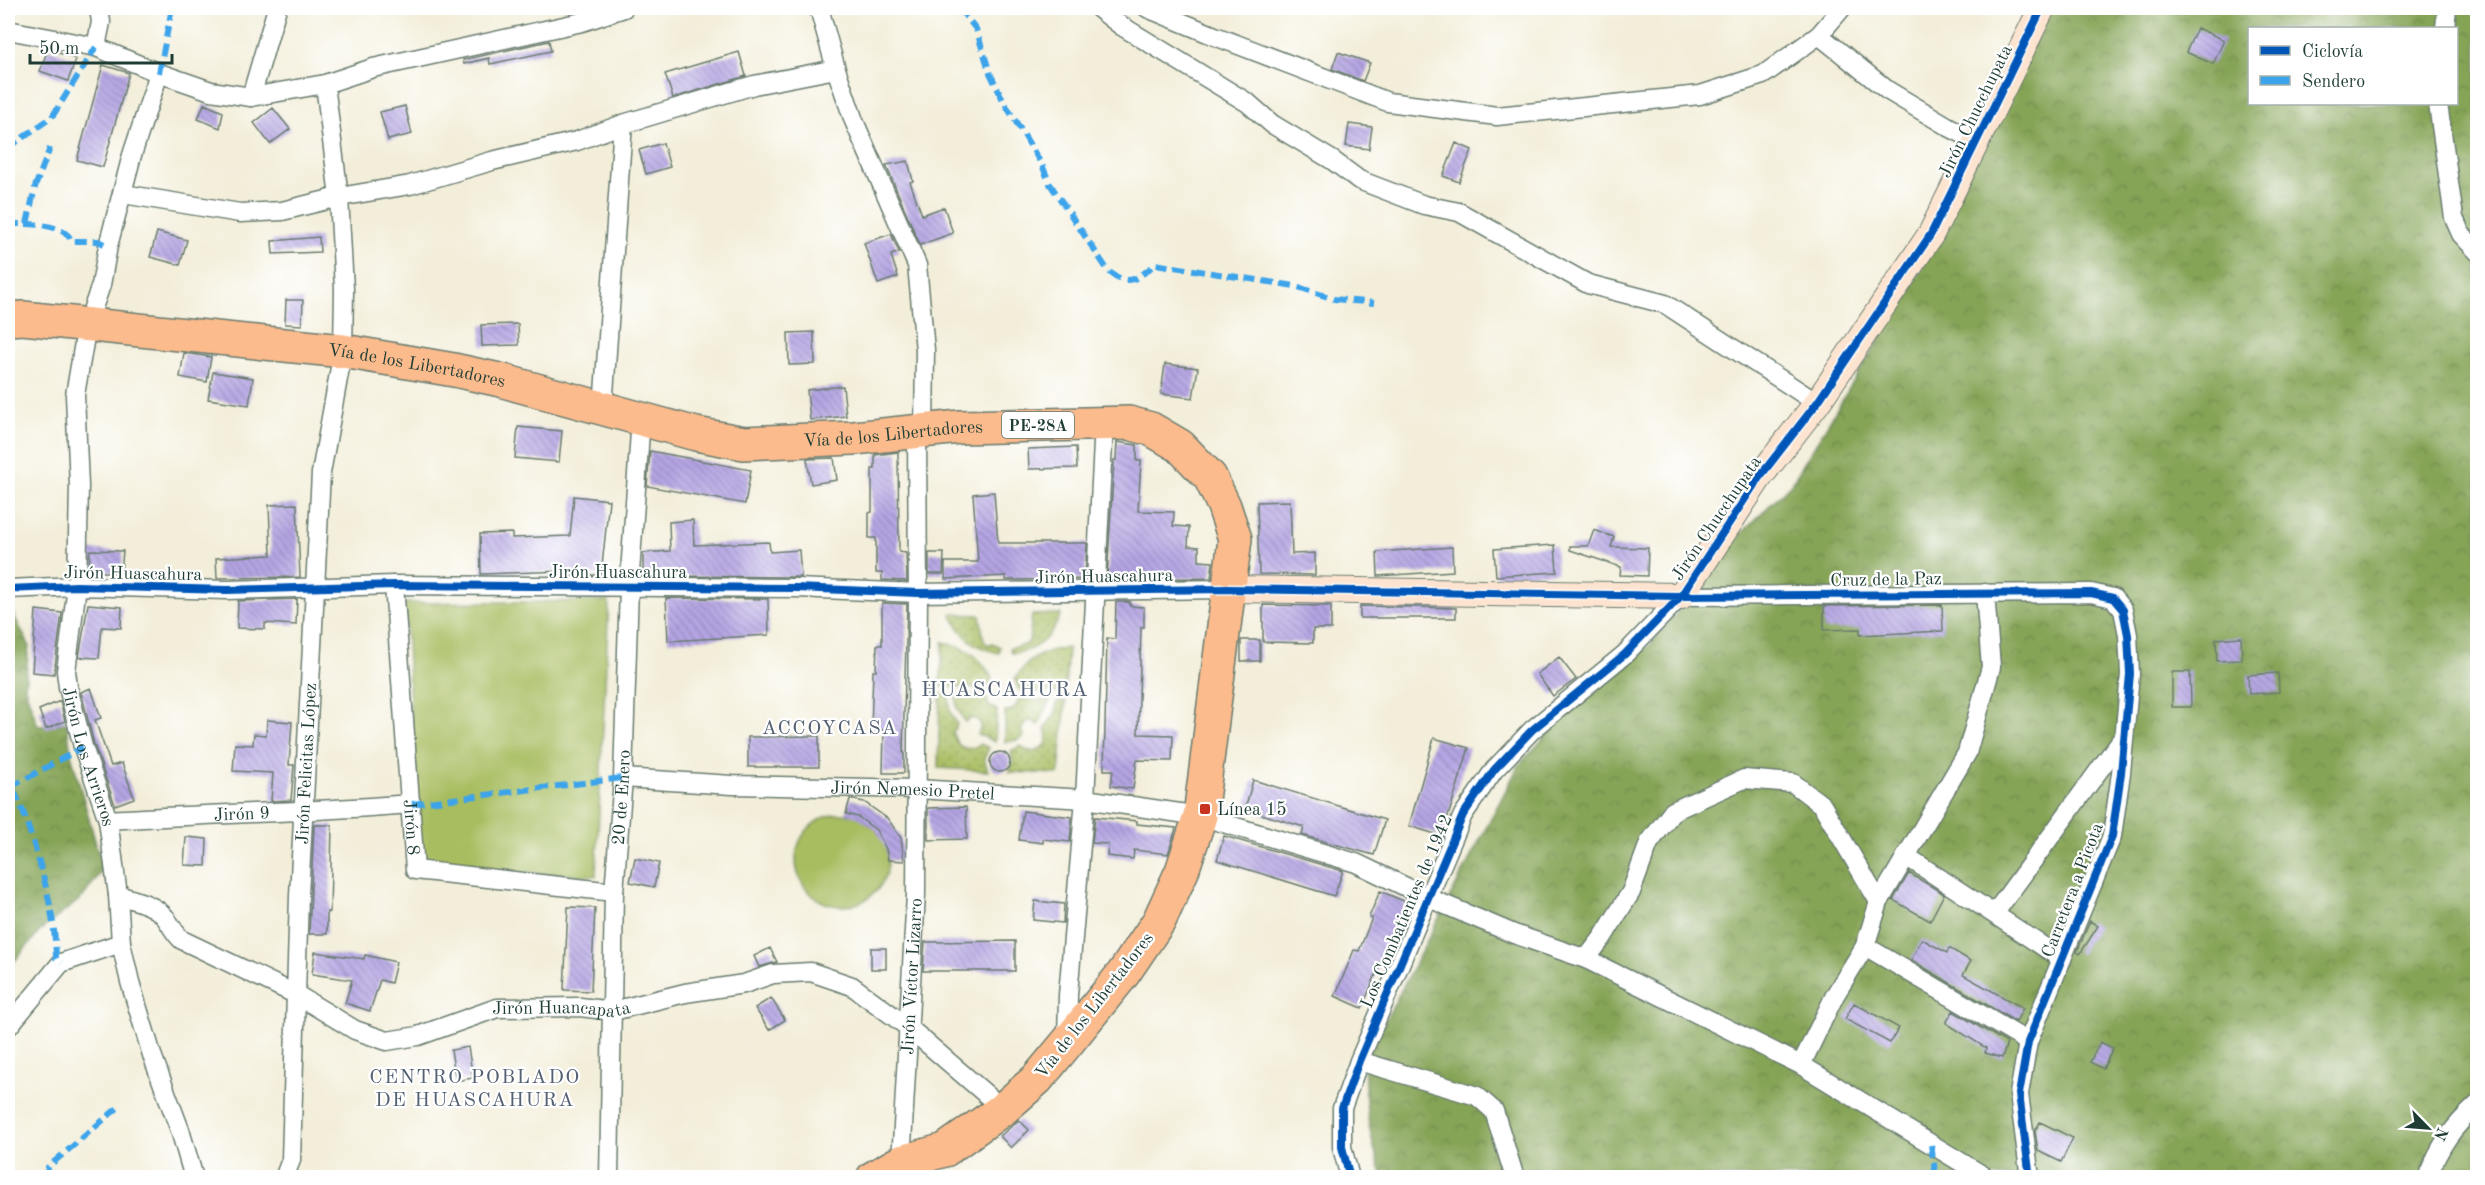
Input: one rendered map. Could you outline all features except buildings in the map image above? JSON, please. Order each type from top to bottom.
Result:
[{"type":"highway","name":"Vía de los Libertadores","points":[[8,319],[23,318],[343,351],[500,380],[696,434],[744,443],[855,438],[960,427],[1129,423],[1151,429],[1179,446],[1210,477],[1224,506],[1235,539],[1200,816],[1182,871],[1159,921],[1123,974],[1037,1079],[1003,1109],[945,1150],[902,1162],[873,1178]]},
{"type":"street","points":[[96,47],[100,22],[99,8]]},
{"type":"street","points":[[251,97],[278,8]]},
{"type":"street","points":[[8,30],[96,47],[159,74],[211,91],[251,97],[325,84],[373,68],[582,22],[624,8]]},
{"type":"street","name":"Jirón Víctor Lizarro","points":[[819,8],[836,69],[854,121],[917,265],[925,350],[920,431],[916,894],[902,1162]]},
{"type":"street","points":[[1098,8],[1120,25],[1248,103],[1272,124],[1332,160],[1359,180],[1424,205],[1458,212],[1588,284],[1665,304],[1817,403]]},
{"type":"street","points":[[1147,8],[1275,60],[1388,102],[1497,116],[1700,95],[1763,75],[1819,35],[1842,8]]},
{"type":"street","name":"Jirón Chucchupata","points":[[1229,589],[1681,597],[1758,479],[1817,403],[1931,234],[2042,8]]},
{"type":"street","points":[[2445,27],[2447,8]]},
{"type":"street","points":[[1819,35],[1887,90],[1948,127],[1977,141]]},
{"type":"street","points":[[123,194],[240,213],[282,211],[339,197],[410,185],[492,160],[577,141],[623,124],[754,85],[836,69]]},
{"type":"street","name":"Jirón Los Arrieros","points":[[159,74],[132,154],[108,246],[101,285],[87,325],[75,395],[79,486],[77,586],[66,671],[83,747],[108,820],[122,943],[130,982],[194,1178]]},
{"type":"street","name":"Jirón Felicitas López","points":[[284,1178],[291,1160],[303,812],[321,473],[343,351],[344,289],[339,197],[325,84]]},
{"type":"street","points":[[2438,105],[2454,218],[2461,234],[2478,252]]},
{"type":"street","points":[[603,408],[623,124]]},
{"type":"street","name":"20 de Enero","points":[[609,1178],[614,892],[623,778],[629,587],[641,418]]},
{"type":"street","points":[[1067,1043],[1068,995],[1085,799],[1104,423]]},
{"type":"street","name":"Jirón Huascahura","points":[[8,589],[77,586],[227,590],[394,585],[796,588],[918,593],[1229,589]]},
{"type":"street","name":"Jirón 8","points":[[394,585],[412,804],[415,870],[614,892]]},
{"type":"street","points":[[1801,1065],[1834,995],[1865,945],[1879,902],[1967,753],[1991,668],[1985,593]]},
{"type":"street","name":"Cruz de la Paz","points":[[1681,597],[2091,593]]},
{"type":"street","name":"Carretera a Picota","points":[[2030,1178],[2019,1094],[2028,1042],[2112,836],[2125,734],[2130,674],[2128,635],[2123,610],[2113,598],[2091,593]]},
{"type":"street","name":"Los Combatientes de 1942","points":[[1350,1178],[1342,1147],[1342,1108],[1359,1061],[1463,815],[1494,770],[1532,730],[1625,654],[1681,597]]},
{"type":"street","points":[[1994,914],[2125,734]]},
{"type":"street","name":"Jirón Nemesio Pretel","points":[[623,778],[732,785],[917,789],[1085,799],[1200,816],[1356,863],[1429,898],[1514,934],[1586,959],[1801,1065],[1987,1178]]},
{"type":"street","points":[[1586,959],[1603,937],[1631,892],[1649,843],[1673,811],[1744,779],[1793,783],[1822,805],[1879,902]]},
{"type":"street","name":"Jirón 9","points":[[108,820],[208,814],[303,812],[412,804]]},
{"type":"street","points":[[1906,856],[2062,959]]},
{"type":"street","name":"Jirón Huancapata","points":[[118,895],[155,909],[163,915],[175,934],[182,940],[297,995],[355,1030],[387,1041],[418,1036],[497,1008],[580,1007],[613,1011],[685,993],[744,984],[773,974],[811,972],[852,986],[908,1027],[1003,1109]]},
{"type":"street","points":[[8,1028],[61,963],[122,943]]},
{"type":"street","points":[[1865,945],[2028,1042]]},
{"type":"street","points":[[1359,1061],[1477,1096],[1487,1103],[1494,1111],[1515,1178]]},
{"type":"street","points":[[2427,1178],[2438,1150],[2461,1120],[2478,1104]]},
{"type":"green space","points":[[2051,8],[2477,8],[2477,1177],[1383,1177],[1368,1120],[1364,1061],[1519,765],[1557,724],[1650,645],[1743,532],[1792,483],[1921,270]]},
{"type":"green space","points":[[609,601],[596,876],[418,868],[405,603]]},
{"type":"green space","points":[[8,607],[29,645],[25,688],[38,726],[67,723],[71,754],[103,869],[83,897],[41,930],[8,969]]},
{"type":"green space","points":[[951,614],[980,615],[984,641],[988,645],[992,643],[1000,647],[999,653],[976,645],[964,635]]},
{"type":"green space","points":[[1061,614],[1053,629],[1042,642],[1029,650],[1011,653],[1010,648],[1025,645],[1029,641],[1032,615]]},
{"type":"green space","points":[[943,642],[966,649],[978,658],[992,678],[989,686],[983,689],[940,686]]},
{"type":"green space","points":[[1068,648],[1065,693],[1022,691],[1017,687],[1015,679],[1037,656],[1051,650]]},
{"type":"green space","points":[[940,694],[949,696],[950,711],[957,724],[953,733],[957,742],[963,748],[976,747],[980,744],[989,748],[984,759],[988,771],[938,768]]},
{"type":"green space","points":[[956,696],[986,697],[989,706],[997,710],[995,742],[978,734],[981,726],[978,720],[972,718],[965,722],[957,708]]},
{"type":"green space","points":[[1019,699],[1050,701],[1038,725],[1028,721],[1021,729],[1024,736],[1018,740],[1005,742],[1005,712],[1014,709]]},
{"type":"green space","points":[[1066,701],[1059,774],[1009,772],[1013,762],[1011,751],[1021,746],[1035,752],[1046,745],[1048,735],[1045,728],[1055,714],[1057,702]]},
{"type":"green space","points":[[842,814],[859,818],[874,828],[884,843],[888,860],[884,877],[874,892],[859,902],[842,906],[825,902],[810,892],[800,877],[796,860],[800,843],[810,828],[825,818]]},
{"type":"marked path","points":[[159,73],[172,8]]},
{"type":"marked path","points":[[959,8],[976,29],[990,73],[1004,102],[1042,165],[1050,184],[1109,272],[1116,277],[1133,279],[1155,264],[1295,286],[1334,299],[1374,303]]},
{"type":"marked path","points":[[8,148],[52,117],[96,47]]},
{"type":"marked path","points":[[27,224],[35,187],[50,148]]},
{"type":"marked path","points":[[8,224],[43,225],[61,230],[72,241],[98,241],[108,246]]},
{"type":"marked path","points":[[11,787],[83,747]]},
{"type":"marked path","points":[[8,774],[25,817],[41,869],[50,904],[56,958],[61,963]]},
{"type":"marked path","points":[[412,804],[623,778]]},
{"type":"marked path","points":[[46,1178],[48,1167],[121,1105]]},
{"type":"marked path","points":[[1931,1145],[1936,1178]]},
{"type":"cycle path","points":[[8,589],[77,586],[227,590],[394,585],[796,588],[918,593],[1229,589],[1681,596],[1758,479],[1817,403],[1931,234],[2042,8]]},
{"type":"cycle path","points":[[1350,1178],[1342,1147],[1342,1108],[1359,1061],[1463,815],[1494,770],[1532,730],[1625,654],[1681,596],[2091,593],[2113,598],[2123,610],[2128,635],[2130,674],[2121,773],[2112,836],[2028,1042],[2019,1094],[2030,1178]]},
{"type":"place","name":"Línea 15","points":[[1205,809]]},
{"type":"district","name":"HUASCAHURA","points":[[1005,689]]},
{"type":"district","name":"ACCOYCASA","points":[[830,727]]},
{"type":"district","name":"CENTRO POBLADO DE HUASCAHURA","points":[[475,1088]]}]
